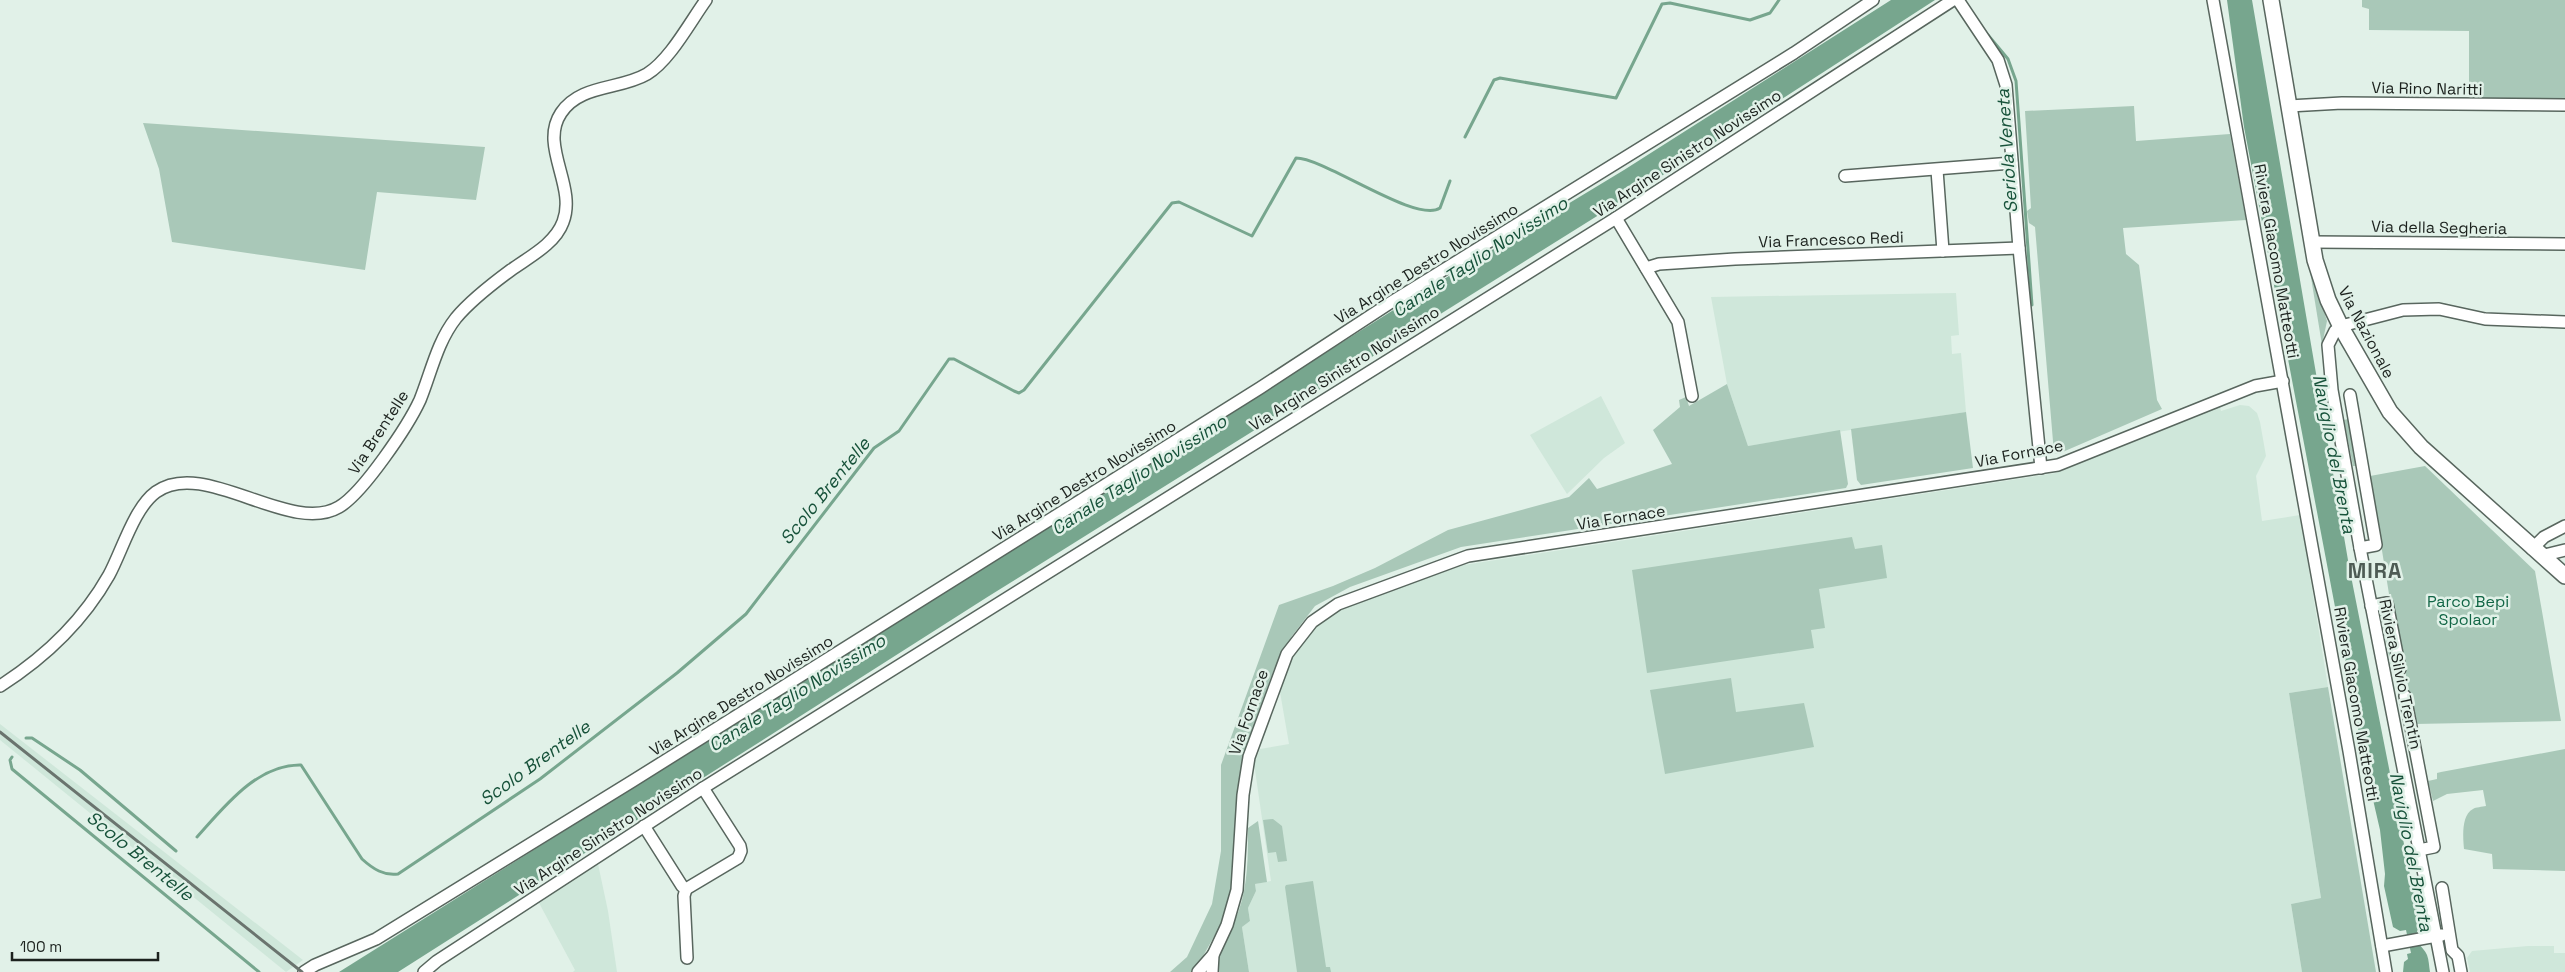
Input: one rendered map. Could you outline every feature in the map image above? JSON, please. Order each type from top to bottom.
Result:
[{"type":"main road","name":"Via Nazionale","points":[[2271,0],[2312,242],[2322,283],[2341,327],[2390,412],[2415,440],[2565,576]]},
{"type":"street","name":"Via Brentelle","points":[[0,686],[32,666],[77,619],[108,577],[143,506],[161,488],[174,484],[200,486],[230,492],[307,515],[328,512],[347,502],[364,483],[415,410],[444,337],[457,317],[508,272],[545,246],[561,228],[565,216],[567,197],[554,136],[557,120],[563,110],[571,102],[585,95],[637,79],[650,72],[666,55],[706,0]]},
{"type":"street","name":"Via Argine Destro Novissimo","points":[[304,972],[315,965],[376,939],[631,782],[1260,388],[1390,303],[1794,53],[1873,0]]},
{"type":"street","name":"Via Argine Sinistro Novissimo","points":[[424,972],[437,961],[703,788],[1616,218],[1953,0]]},
{"type":"street","points":[[1958,0],[2001,67],[2008,94],[2018,248],[2041,468]]},
{"type":"street","name":"Riviera Giacomo Matteotti","points":[[2213,0],[2283,381],[2386,972]]},
{"type":"street","name":"Via Rino Naritti","points":[[2289,106],[2364,103],[2565,105]]},
{"type":"street","points":[[1844,176],[2012,163]]},
{"type":"street","points":[[1937,170],[1943,251]]},
{"type":"street","points":[[1616,218],[1678,322],[1692,396]]},
{"type":"street","name":"Via della Segheria","points":[[2312,242],[2565,244]]},
{"type":"street","name":"Via Francesco Redi","points":[[1646,268],[1659,264],[1706,261],[2018,248]]},
{"type":"street","points":[[2341,327],[2350,322],[2422,309],[2454,310],[2484,320],[2565,322]]},
{"type":"street","name":"Riviera Silvio Trentin","points":[[2341,327],[2335,332],[2328,345],[2336,417],[2443,972]]},
{"type":"street","name":"Via Fornace","points":[[1198,972],[1213,955],[1227,925],[1237,890],[1245,776],[1278,673],[1298,637],[1320,615],[1338,604],[1468,556],[2058,465],[2255,386],[2283,381]]},
{"type":"street","points":[[2350,395],[2376,546],[2360,548]]},
{"type":"street","points":[[2336,417],[2353,415]]},
{"type":"street","points":[[2346,471],[2362,468]]},
{"type":"street","points":[[2565,526],[2544,537],[2537,552],[2565,550]]},
{"type":"street","points":[[2371,606],[2387,603],[2400,669]]},
{"type":"street","points":[[2405,696],[2434,847],[2419,850]]},
{"type":"street","points":[[2401,753],[2415,751]]},
{"type":"street","points":[[686,889],[691,888],[738,858],[741,851],[703,788]]},
{"type":"street","points":[[644,826],[682,886],[686,889]]},
{"type":"street","points":[[2442,888],[2452,950],[2458,956],[2461,972]]},
{"type":"street","points":[[686,889],[684,896],[687,958]]},
{"type":"street","points":[[2382,946],[2449,934]]},
{"type":"street","name":"Via Fornace","points":[[1212,972],[1213,955]]},
{"type":"shaded area","points":[[1956,293],[1959,335],[1951,336],[1952,354],[1961,353],[1966,412],[1748,446],[1727,384],[1711,297]]},
{"type":"shaded area","points":[[1601,396],[1625,443],[1604,458],[1567,494],[1530,435]]},
{"type":"shaded area","points":[[2240,405],[2249,406],[2257,413],[2260,422],[2266,456],[2256,476],[2262,521],[2300,515],[2328,687],[2289,693],[2321,898],[2291,904],[2302,972],[1249,972],[1242,927],[1250,921],[1248,908],[1256,891],[1255,884],[1271,881],[1254,763],[1260,749],[1289,744],[1280,692],[1287,665],[1306,634],[1333,611],[1464,565],[2056,473],[2220,407],[2221,411]]},
{"type":"shaded area","points":[[0,724],[303,960],[286,972],[0,740]]},
{"type":"shaded area","points":[[598,864],[608,911],[617,972],[573,972],[575,970],[538,901]]},
{"type":"shaded area","points":[[2528,946],[2554,946],[2554,953],[2565,953],[2565,972],[2470,972],[2467,958],[2472,951]]},
{"type":"green space","points":[[2362,0],[2565,0],[2565,101],[2469,101],[2469,31],[2369,30],[2369,9],[2362,7]]},
{"type":"green space","points":[[2134,106],[2136,141],[2230,134],[2246,220],[2123,228],[2126,254],[2139,265],[2157,400],[2162,409],[2058,454],[2054,453],[2035,227],[2029,223],[2027,211],[2031,208],[2025,111]]},
{"type":"green space","points":[[143,123],[485,147],[476,200],[377,192],[365,270],[172,242],[159,169]]},
{"type":"green space","points":[[2308,259],[2327,321],[2322,345]]},
{"type":"green space","points":[[1727,384],[1748,446],[1840,430],[1848,484],[1846,488],[1461,547],[1350,587],[1315,606],[1292,636],[1274,669],[1247,746],[1240,773],[1233,883],[1220,926],[1194,972],[1170,972],[1187,957],[1212,904],[1221,851],[1221,765],[1279,605],[1333,586],[1375,568],[1448,530],[1569,497],[1589,478],[1597,489],[1672,464],[1653,430],[1680,407],[1679,400],[1686,397],[1689,406]]},
{"type":"green space","points":[[1966,412],[1973,468],[1861,485],[1857,480],[1851,429]]},
{"type":"green space","points":[[2348,419],[2356,466],[2353,466],[2344,420]]},
{"type":"green space","name":"Parco Bepi Spolaor","points":[[2425,466],[2535,571],[2561,721],[2415,724],[2391,594],[2389,594],[2370,476]]},
{"type":"green space","points":[[1852,537],[1855,549],[1882,545],[1887,578],[1819,589],[1825,628],[1811,630],[1814,648],[1647,673],[1632,570]]},
{"type":"green space","points":[[2383,607],[2395,670],[2392,671],[2379,608]]},
{"type":"green space","points":[[1731,678],[1736,712],[1804,703],[1814,747],[1665,774],[1650,690]]},
{"type":"green space","points":[[2328,687],[2376,972],[2302,972],[2291,904],[2321,898],[2289,693]]},
{"type":"green space","points":[[2565,749],[2565,871],[2493,869],[2492,854],[2464,849],[2463,833],[2466,816],[2477,807],[2486,806],[2483,790],[2447,794],[2433,801],[2428,781],[2437,779],[2437,773],[2441,772]]},
{"type":"green space","points":[[1273,819],[1282,826],[1287,861],[1278,862],[1276,852],[1268,853],[1263,820]]},
{"type":"green space","points":[[1258,821],[1267,882],[1255,884],[1256,891],[1248,908],[1250,921],[1242,927],[1249,972],[1216,972],[1218,956],[1236,918],[1242,900],[1248,859],[1248,828]]},
{"type":"green space","points":[[1313,881],[1326,967],[1330,967],[1331,972],[1297,972],[1285,887],[1286,885]]},
{"type":"water","name":"Canale Taglio Novissimo","points":[[1891,0],[1935,0],[1706,148],[989,596],[398,972],[339,972],[1411,299],[1624,170]]},
{"type":"water","points":[[2227,0],[2252,0],[2349,566],[2420,925],[2416,936],[2418,943],[2427,955],[2430,972],[2403,972],[2404,962],[2408,959],[2407,954],[2411,953],[2406,930],[2400,931],[2393,927],[2384,886],[2385,874],[2380,830],[2365,765],[2244,127]]},
{"type":"waterway","name":"Scolo Brentelle","points":[[1465,137],[1494,80],[1500,78],[1616,98],[1662,4],[1670,3],[1750,20],[1770,13],[1779,0]]},
{"type":"waterway","name":"Seriola Veneta","points":[[1988,35],[2008,59],[2016,81],[2032,305]]},
{"type":"waterway","name":"Scolo Brentelle","points":[[197,837],[230,801],[256,779],[285,767],[301,765],[362,859],[379,871],[388,874],[398,874],[540,779],[677,673],[746,614],[874,448],[899,431],[949,359],[954,359],[1014,391],[1019,393],[1024,390],[1172,203],[1179,202],[1252,236],[1296,158],[1327,168],[1411,207],[1428,210],[1440,208],[1450,181]]},
{"type":"waterway","name":"Scolo Brentelle","points":[[26,738],[32,738],[80,770],[176,851]]},
{"type":"waterway","name":"Scolo Brentelle","points":[[12,757],[10,760],[12,769],[259,972]]},
{"type":"railway","points":[[0,732],[302,972]]},
{"type":"district","name":"MIRA","points":[[2375,571]]},
{"type":"water label","name":"Naviglio del Brenta","points":[[2334,454]]},
{"type":"water label","name":"Naviglio del Brenta","points":[[2411,852]]}]
